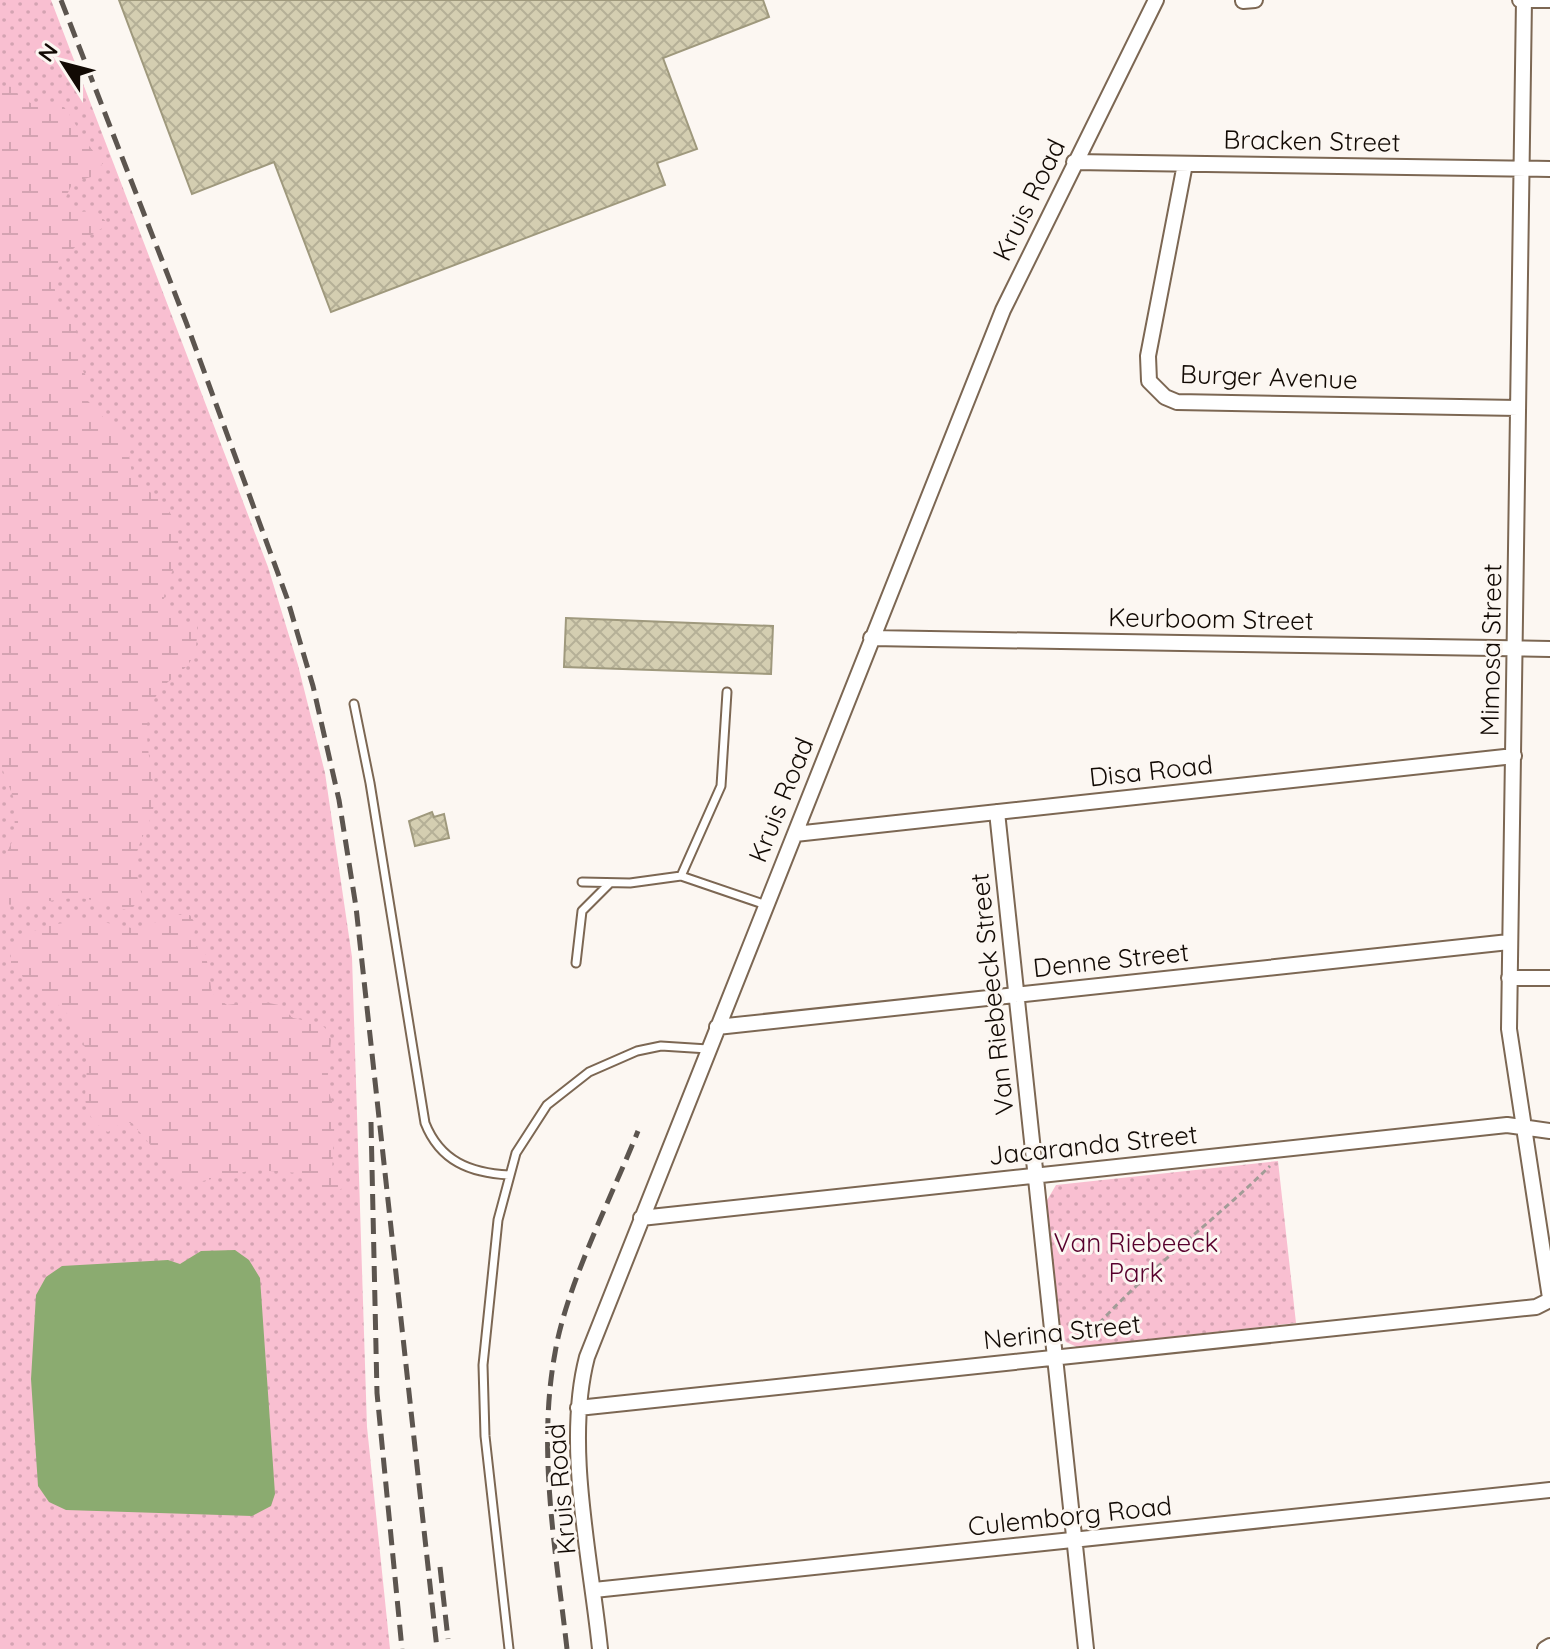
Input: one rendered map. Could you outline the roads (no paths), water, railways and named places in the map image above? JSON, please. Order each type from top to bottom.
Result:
[{"type":"street","name":"Kruis Road","points":[[600,1649],[577,1433],[587,1357],[1017,276],[1156,0]]},
{"type":"street","points":[[1522,0],[1550,0]]},
{"type":"street","name":"Mimosa Street","points":[[1522,0],[1509,1029],[1550,1299]]},
{"type":"street","name":"Bracken Street","points":[[1074,162],[1550,169]]},
{"type":"street","name":"Burger Avenue","points":[[1185,164],[1148,356],[1149,381],[1165,397],[1177,402],[1518,408]]},
{"type":"street","name":"Keurboom Street","points":[[871,638],[1550,649]]},
{"type":"street","name":"Disa Road","points":[[795,834],[1514,756]]},
{"type":"street","name":"Van Riebeeck Street","points":[[997,812],[1086,1649]]},
{"type":"street","name":"Denne Street","points":[[717,1027],[1509,942]]},
{"type":"street","points":[[1509,978],[1550,978]]},
{"type":"street","name":"Jacaranda Street","points":[[641,1218],[1507,1125],[1550,1131]]},
{"type":"street","name":"Nerina Street","points":[[578,1408],[1536,1307],[1550,1299]]},
{"type":"street","name":"Culemborg Road","points":[[594,1590],[1550,1490]]},
{"type":"lane","points":[[681,876],[721,786],[727,692]]},
{"type":"lane","points":[[354,704],[370,783],[425,1123],[437,1147],[449,1158],[476,1172],[509,1175]]},
{"type":"lane","points":[[582,882],[609,884],[681,876],[766,905]]},
{"type":"lane","points":[[576,963],[582,911],[609,884]]},
{"type":"lane","points":[[509,1649],[485,1436],[483,1365],[498,1220],[516,1153],[537,1117],[574,1081],[637,1051],[661,1046],[708,1049]]},
{"type":"railway","points":[[61,0],[186,322],[287,598],[313,686],[339,800],[356,907],[437,1649]]},
{"type":"railway","points":[[371,1122],[377,1393],[402,1649]]},
{"type":"railway","points":[[567,1649],[548,1464],[550,1390],[555,1353],[569,1299],[638,1131]]},
{"type":"railway","points":[[440,1567],[448,1639]]},
{"type":"park label","name":"Van Riebeeck Park","points":[[1136,1258]]}]
